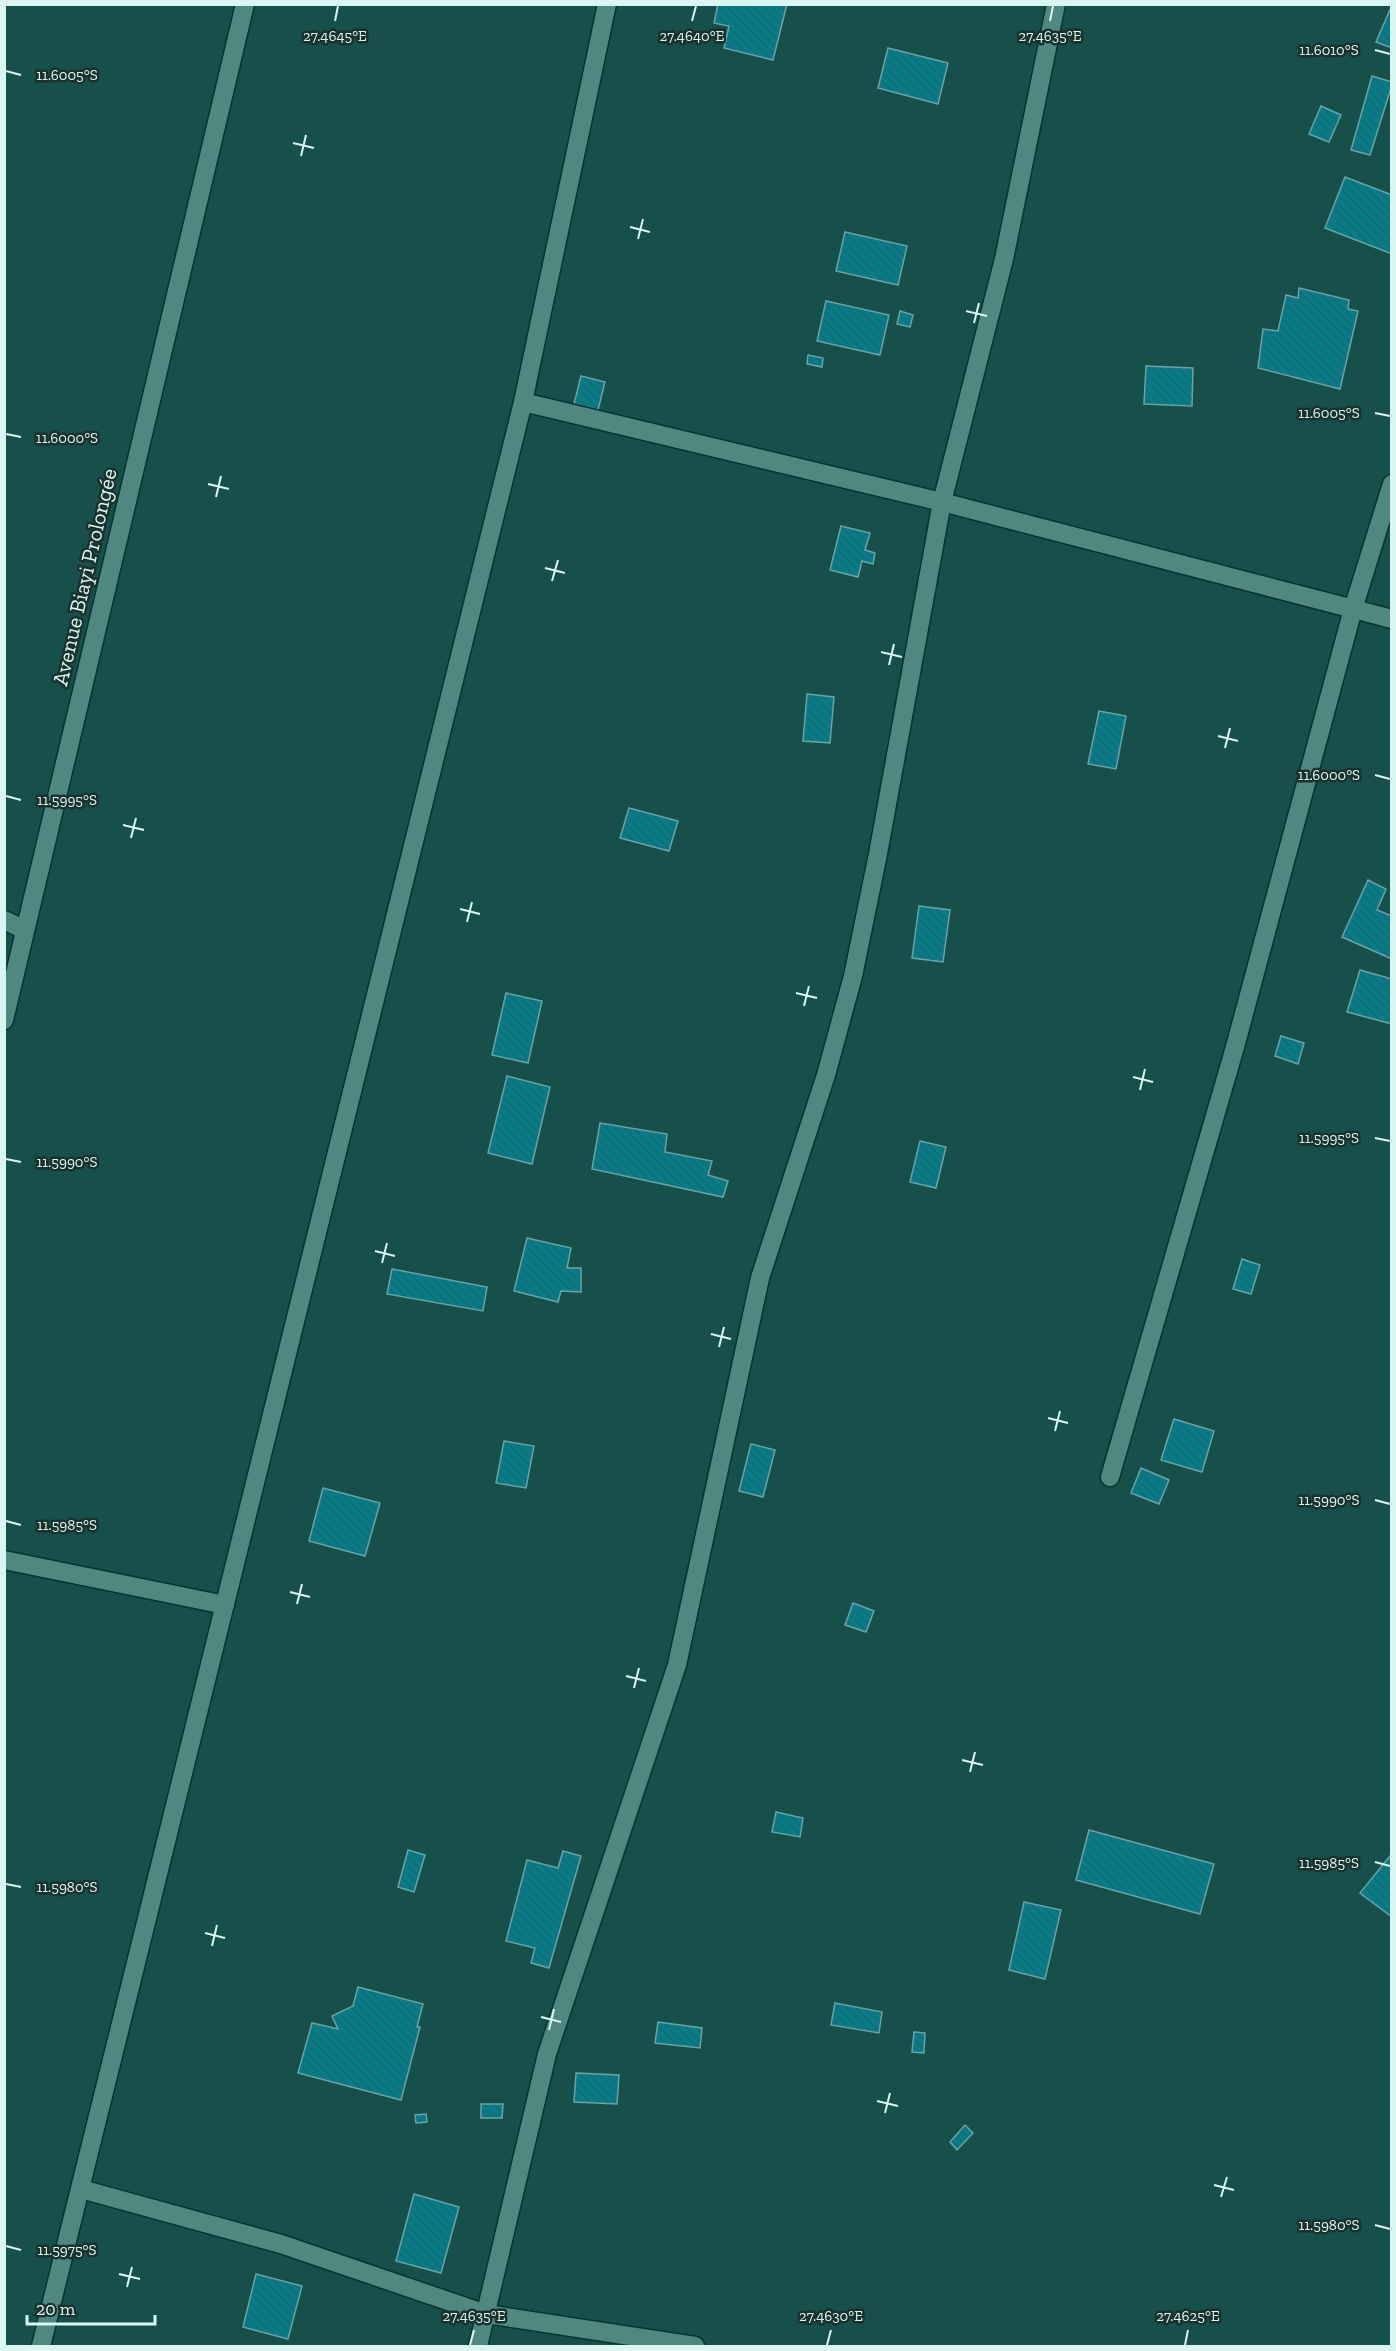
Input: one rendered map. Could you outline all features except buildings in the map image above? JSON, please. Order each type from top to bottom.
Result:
[{"type":"street","name":"Avenue Biayi Prolongée","points":[[4,1020],[245,4]]},
{"type":"street","points":[[42,2346],[523,402],[607,4]]},
{"type":"street","points":[[478,2346],[547,2054],[677,1665],[759,1278],[826,1074],[853,976],[878,854],[942,502],[1004,259],[1056,4]]},
{"type":"street","points":[[523,402],[942,502],[1392,619]]},
{"type":"street","points":[[1110,1477],[1235,1047],[1353,609],[1392,484]]},
{"type":"street","points":[[4,920],[25,930]]},
{"type":"street","points":[[4,1560],[225,1605]]},
{"type":"street","points":[[81,2189],[281,2244],[486,2314],[695,2346]]}]
